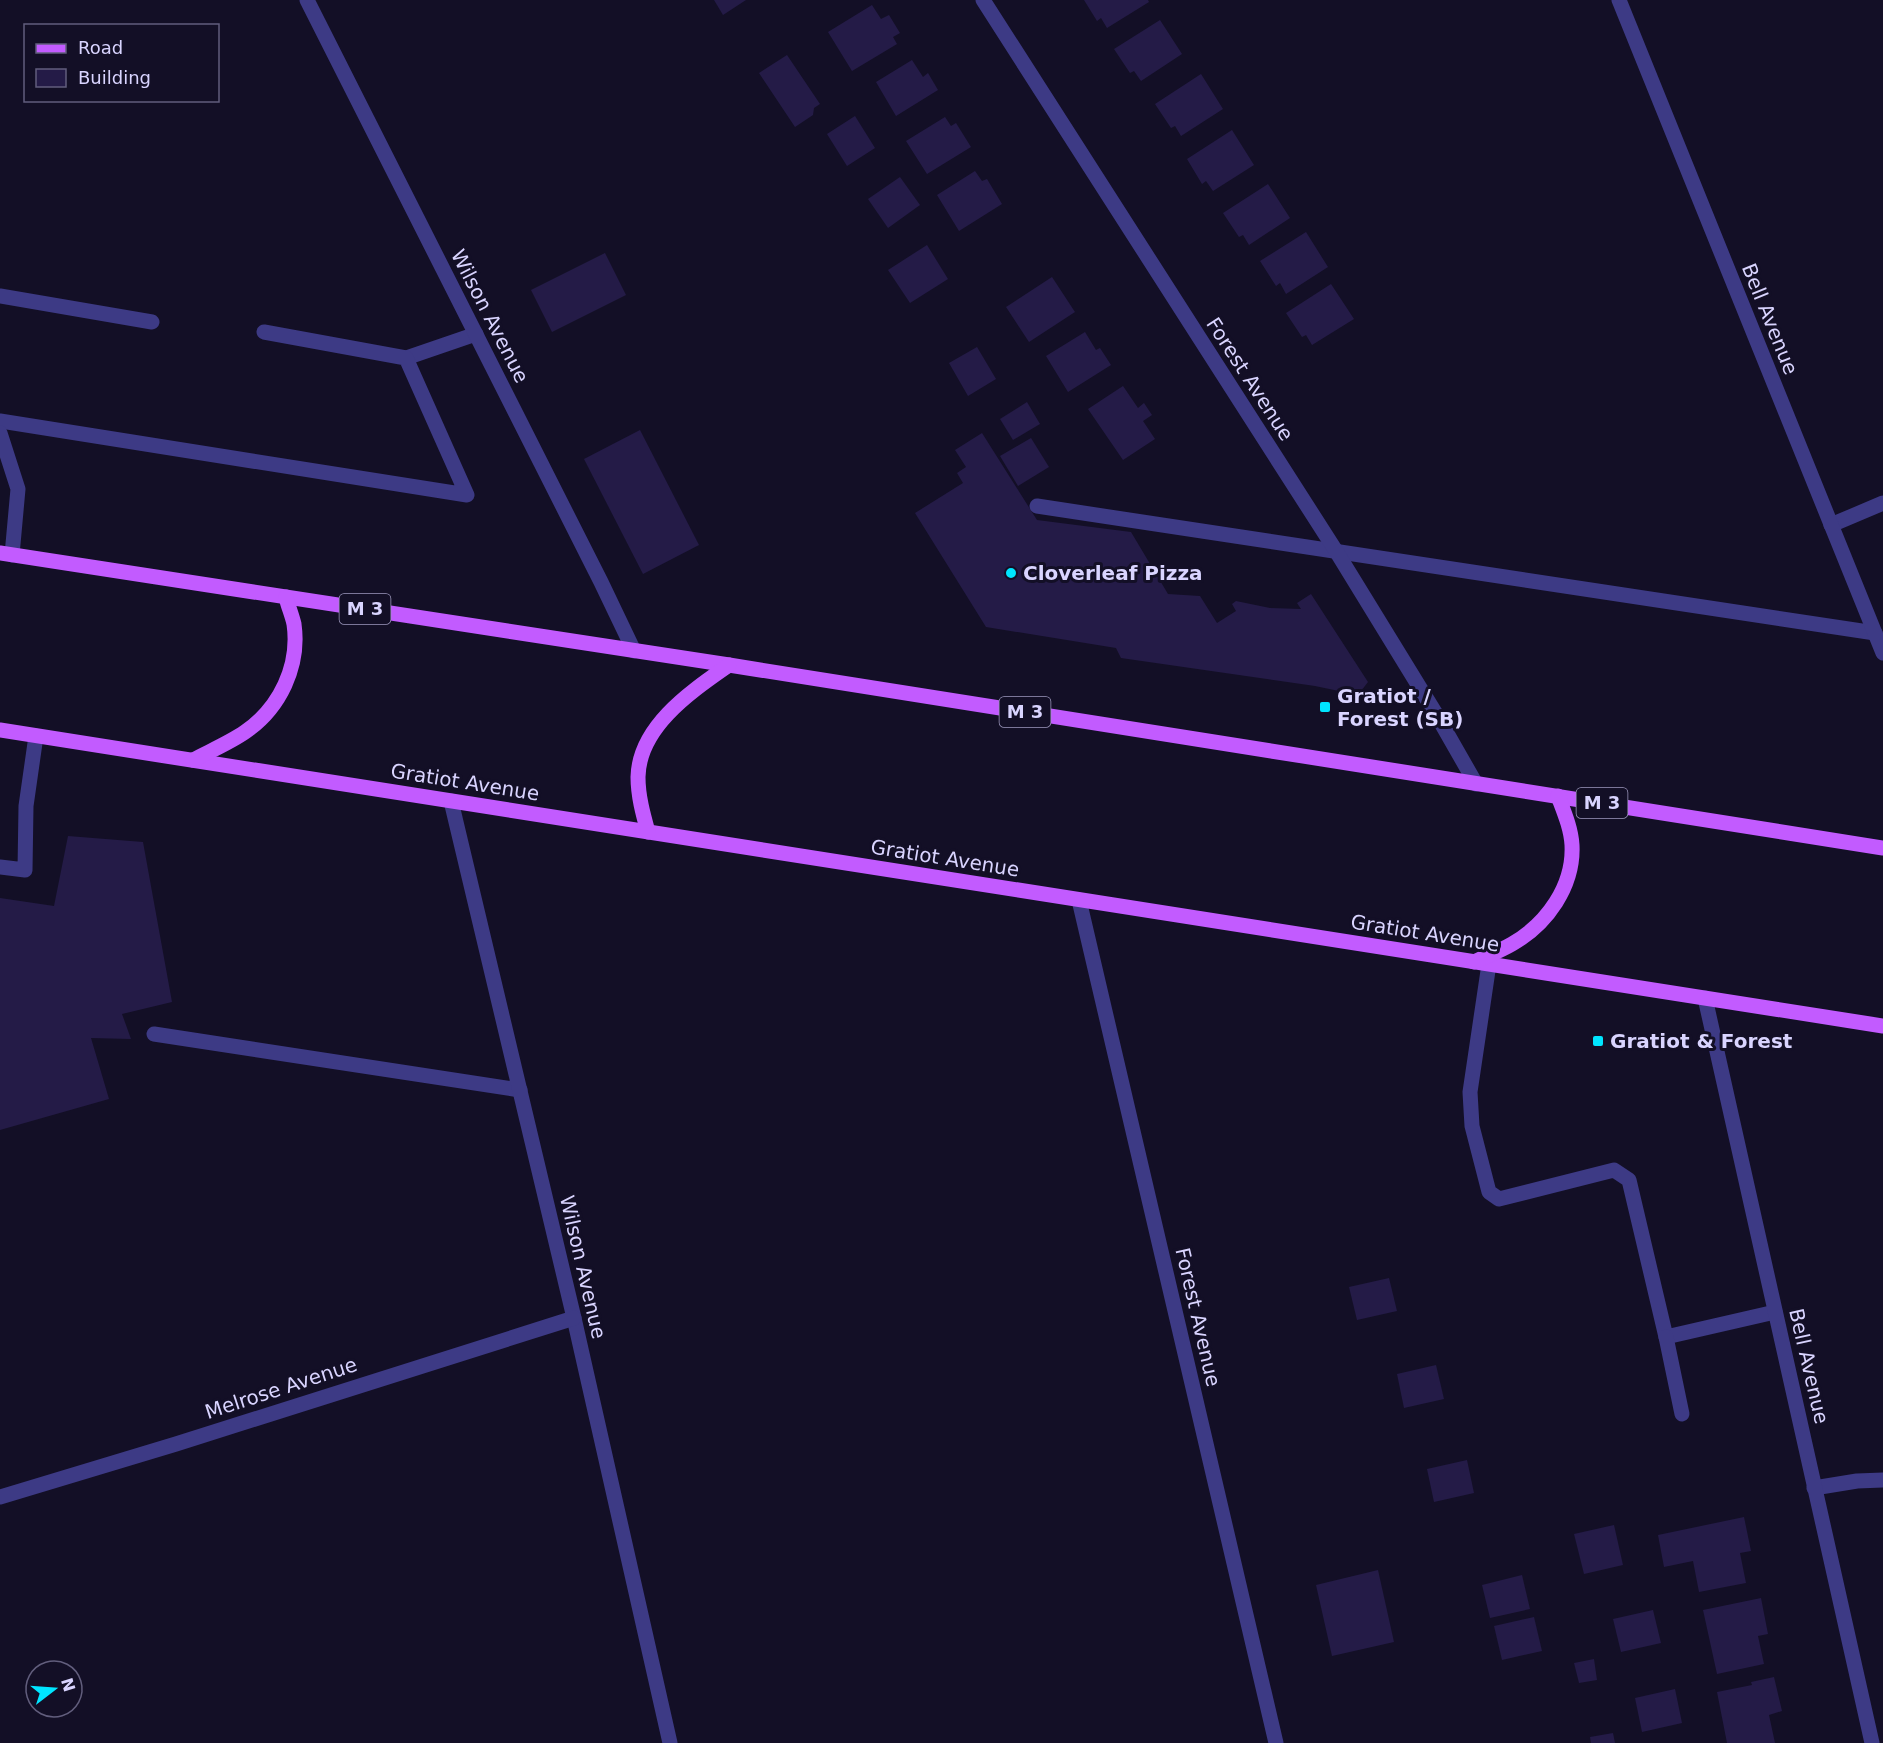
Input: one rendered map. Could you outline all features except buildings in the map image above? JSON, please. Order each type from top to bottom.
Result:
[{"type":"main road","name":"M 3","points":[[6,554],[729,665],[1883,848]]},
{"type":"main road","points":[[193,760],[246,731],[280,696],[289,675],[294,651],[294,624],[286,597]]},
{"type":"main road","points":[[648,832],[640,800],[638,775],[644,752],[654,731],[693,690],[729,665]]},
{"type":"main road","name":"Gratiot Avenue","points":[[0,730],[1883,1026]]},
{"type":"main road","points":[[1482,963],[1538,925],[1564,889],[1571,869],[1572,844],[1558,796]]},
{"type":"street","name":"Wilson Avenue","points":[[307,0],[602,582],[634,651]]},
{"type":"street","name":"Forest Avenue","points":[[983,0],[1336,551],[1476,784]]},
{"type":"street","name":"Bell Avenue","points":[[1619,0],[1883,653]]},
{"type":"street","points":[[0,296],[152,322]]},
{"type":"street","points":[[264,332],[406,358],[476,334]]},
{"type":"street","points":[[0,421],[467,495],[406,358]]},
{"type":"street","points":[[0,433],[18,489],[6,554]]},
{"type":"street","points":[[1832,525],[1883,503]]},
{"type":"street","points":[[1037,506],[1875,633]]},
{"type":"street","points":[[0,867],[25,870],[26,806],[36,736]]},
{"type":"street","name":"Wilson Avenue","points":[[452,801],[574,1318],[670,1743]]},
{"type":"street","name":"Forest Avenue","points":[[1079,900],[1276,1743]]},
{"type":"street","points":[[1482,963],[1470,1092],[1472,1126],[1489,1192],[1499,1199],[1614,1170],[1629,1180],[1682,1414]]},
{"type":"street","name":"Bell Avenue","points":[[1705,998],[1872,1743]]},
{"type":"street","points":[[154,1034],[520,1090]]},
{"type":"street","points":[[1666,1337],[1775,1311]]},
{"type":"street","name":"Melrose Avenue","points":[[0,1497],[574,1318]]},
{"type":"street","points":[[1814,1488],[1857,1481],[1883,1480]]},
{"type":"place","name":"Cloverleaf Pizza","points":[[1011,573]]},
{"type":"place","name":"Gratiot / Forest (SB)","points":[[1325,707]]},
{"type":"place","name":"Gratiot & Forest","points":[[1598,1041]]}]
